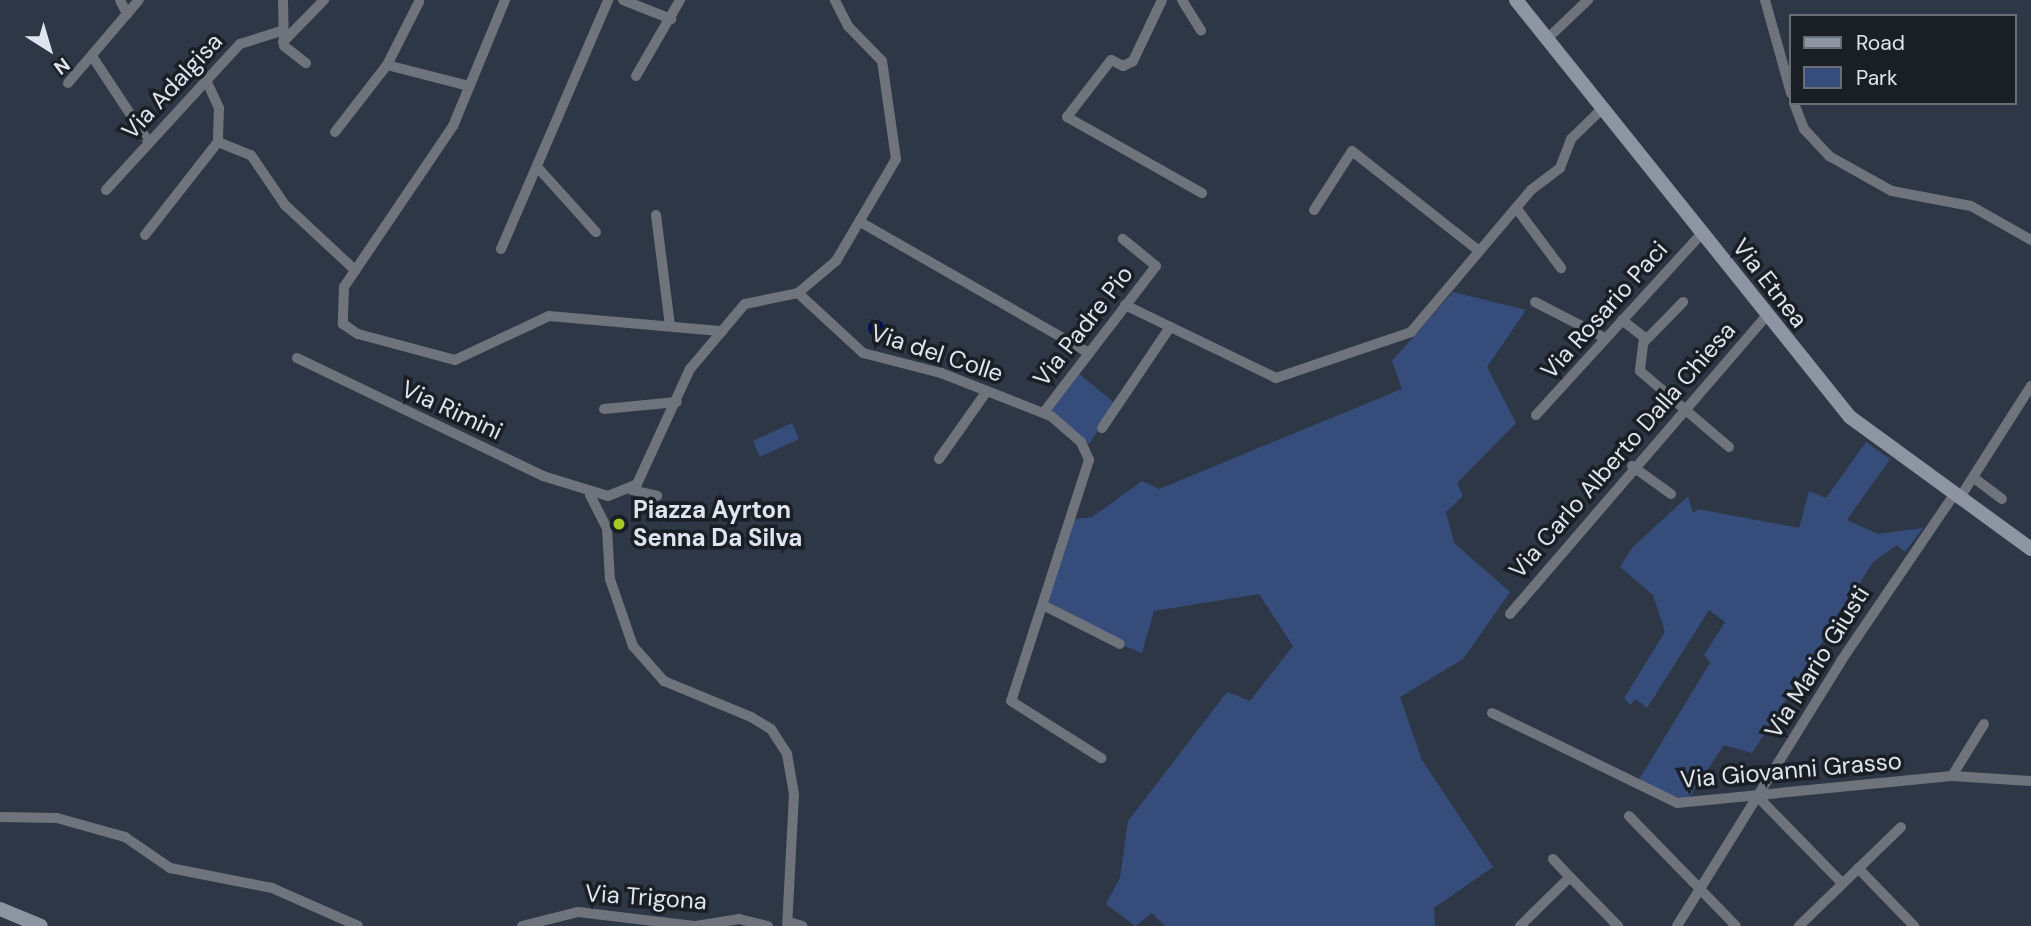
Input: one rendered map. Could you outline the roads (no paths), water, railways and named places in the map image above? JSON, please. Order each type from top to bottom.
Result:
[{"type":"main road","name":"Via Etnea","points":[[1516,0],[1838,403],[1870,437],[2031,549]]},
{"type":"main road","points":[[0,909],[41,926]]},
{"type":"street","points":[[120,0],[127,14]]},
{"type":"street","points":[[68,83],[139,0]]},
{"type":"street","points":[[283,0],[282,36],[288,55],[306,63]]},
{"type":"street","points":[[282,36],[324,0]]},
{"type":"street","points":[[505,0],[469,86],[426,172],[344,287],[342,307],[351,331],[455,360],[549,316],[722,331]]},
{"type":"street","points":[[504,245],[539,169],[608,0]]},
{"type":"street","points":[[622,0],[671,19]]},
{"type":"street","points":[[636,76],[680,0]]},
{"type":"street","points":[[632,490],[677,402],[690,369],[746,304],[798,293],[820,280],[862,223],[892,171],[896,149],[882,61],[848,26],[835,0]]},
{"type":"street","points":[[1162,0],[1133,61],[1123,66],[1111,60],[1068,117],[1202,193]]},
{"type":"street","points":[[1182,0],[1201,30]]},
{"type":"street","points":[[1547,39],[1588,0]]},
{"type":"street","points":[[1765,0],[1790,89]]},
{"type":"street","points":[[335,132],[387,65],[419,2]]},
{"type":"street","name":"Via Adalgisa","points":[[106,190],[148,141],[240,44],[282,36]]},
{"type":"street","points":[[92,56],[148,141]]},
{"type":"street","points":[[387,65],[469,86]]},
{"type":"street","points":[[145,235],[218,142],[219,108],[206,80]]},
{"type":"street","points":[[1795,105],[1804,129],[1829,156],[1892,191],[1971,206],[2031,240]]},
{"type":"street","points":[[1125,305],[1276,378],[1293,377],[1418,328],[1479,251],[1517,209],[1560,168],[1571,139],[1603,108]]},
{"type":"street","points":[[218,142],[251,155],[285,205],[355,270]]},
{"type":"street","points":[[1314,209],[1352,151],[1479,251]]},
{"type":"street","points":[[539,169],[596,232]]},
{"type":"street","points":[[1517,209],[1561,268]]},
{"type":"street","points":[[656,215],[670,326]]},
{"type":"street","points":[[862,223],[1089,353]]},
{"type":"street","name":"Via Rosario Paci","points":[[1536,415],[1702,233]]},
{"type":"street","name":"Via Padre Pio","points":[[1044,412],[1156,266],[1123,239]]},
{"type":"street","name":"Via del Colle","points":[[798,293],[863,353],[987,391],[1044,412],[1069,428],[1089,460],[1011,701],[1101,758]]},
{"type":"street","points":[[1535,302],[1605,338]]},
{"type":"street","points":[[1644,342],[1683,302]]},
{"type":"street","name":"Via Carlo Alberto Dalla Chiesa","points":[[1510,614],[1681,408],[1767,315]]},
{"type":"street","points":[[1622,320],[1643,333],[1640,371],[1728,447]]},
{"type":"street","points":[[1102,428],[1170,327]]},
{"type":"street","name":"Via Rimini","points":[[297,358],[590,495]]},
{"type":"street","name":"Via Mario Giusti","points":[[1677,926],[1758,796],[1956,497],[1974,478],[2031,386]]},
{"type":"street","points":[[939,459],[987,391]]},
{"type":"street","points":[[604,409],[677,402]]},
{"type":"street","points":[[1632,466],[1671,494]]},
{"type":"street","points":[[1974,478],[2002,499]]},
{"type":"street","points":[[657,496],[632,490],[590,495],[607,529],[610,579],[633,646],[664,681],[751,717],[771,729],[787,754],[794,794],[785,872],[788,924],[802,926]]},
{"type":"street","points":[[1043,605],[1120,643]]},
{"type":"street","name":"Via Giovanni Grasso","points":[[1492,713],[1542,732],[1663,800],[1758,796],[1952,776],[2031,781]]},
{"type":"street","points":[[1952,776],[1984,724]]},
{"type":"street","points":[[1758,796],[1842,883]]},
{"type":"street","points":[[1629,816],[1736,926]]},
{"type":"street","points":[[0,817],[57,818],[125,837],[170,868],[272,888],[358,926]]},
{"type":"street","points":[[1799,926],[1901,827]]},
{"type":"street","points":[[1553,859],[1618,926]]},
{"type":"street","points":[[1858,868],[1914,926]]},
{"type":"street","points":[[1520,926],[1570,877]]},
{"type":"street","name":"Via Trigona","points":[[522,926],[578,912],[696,926],[739,919],[768,926]]},
{"type":"place","name":"Piazza Ayrton Senna Da Silva","points":[[619,524]]}]
